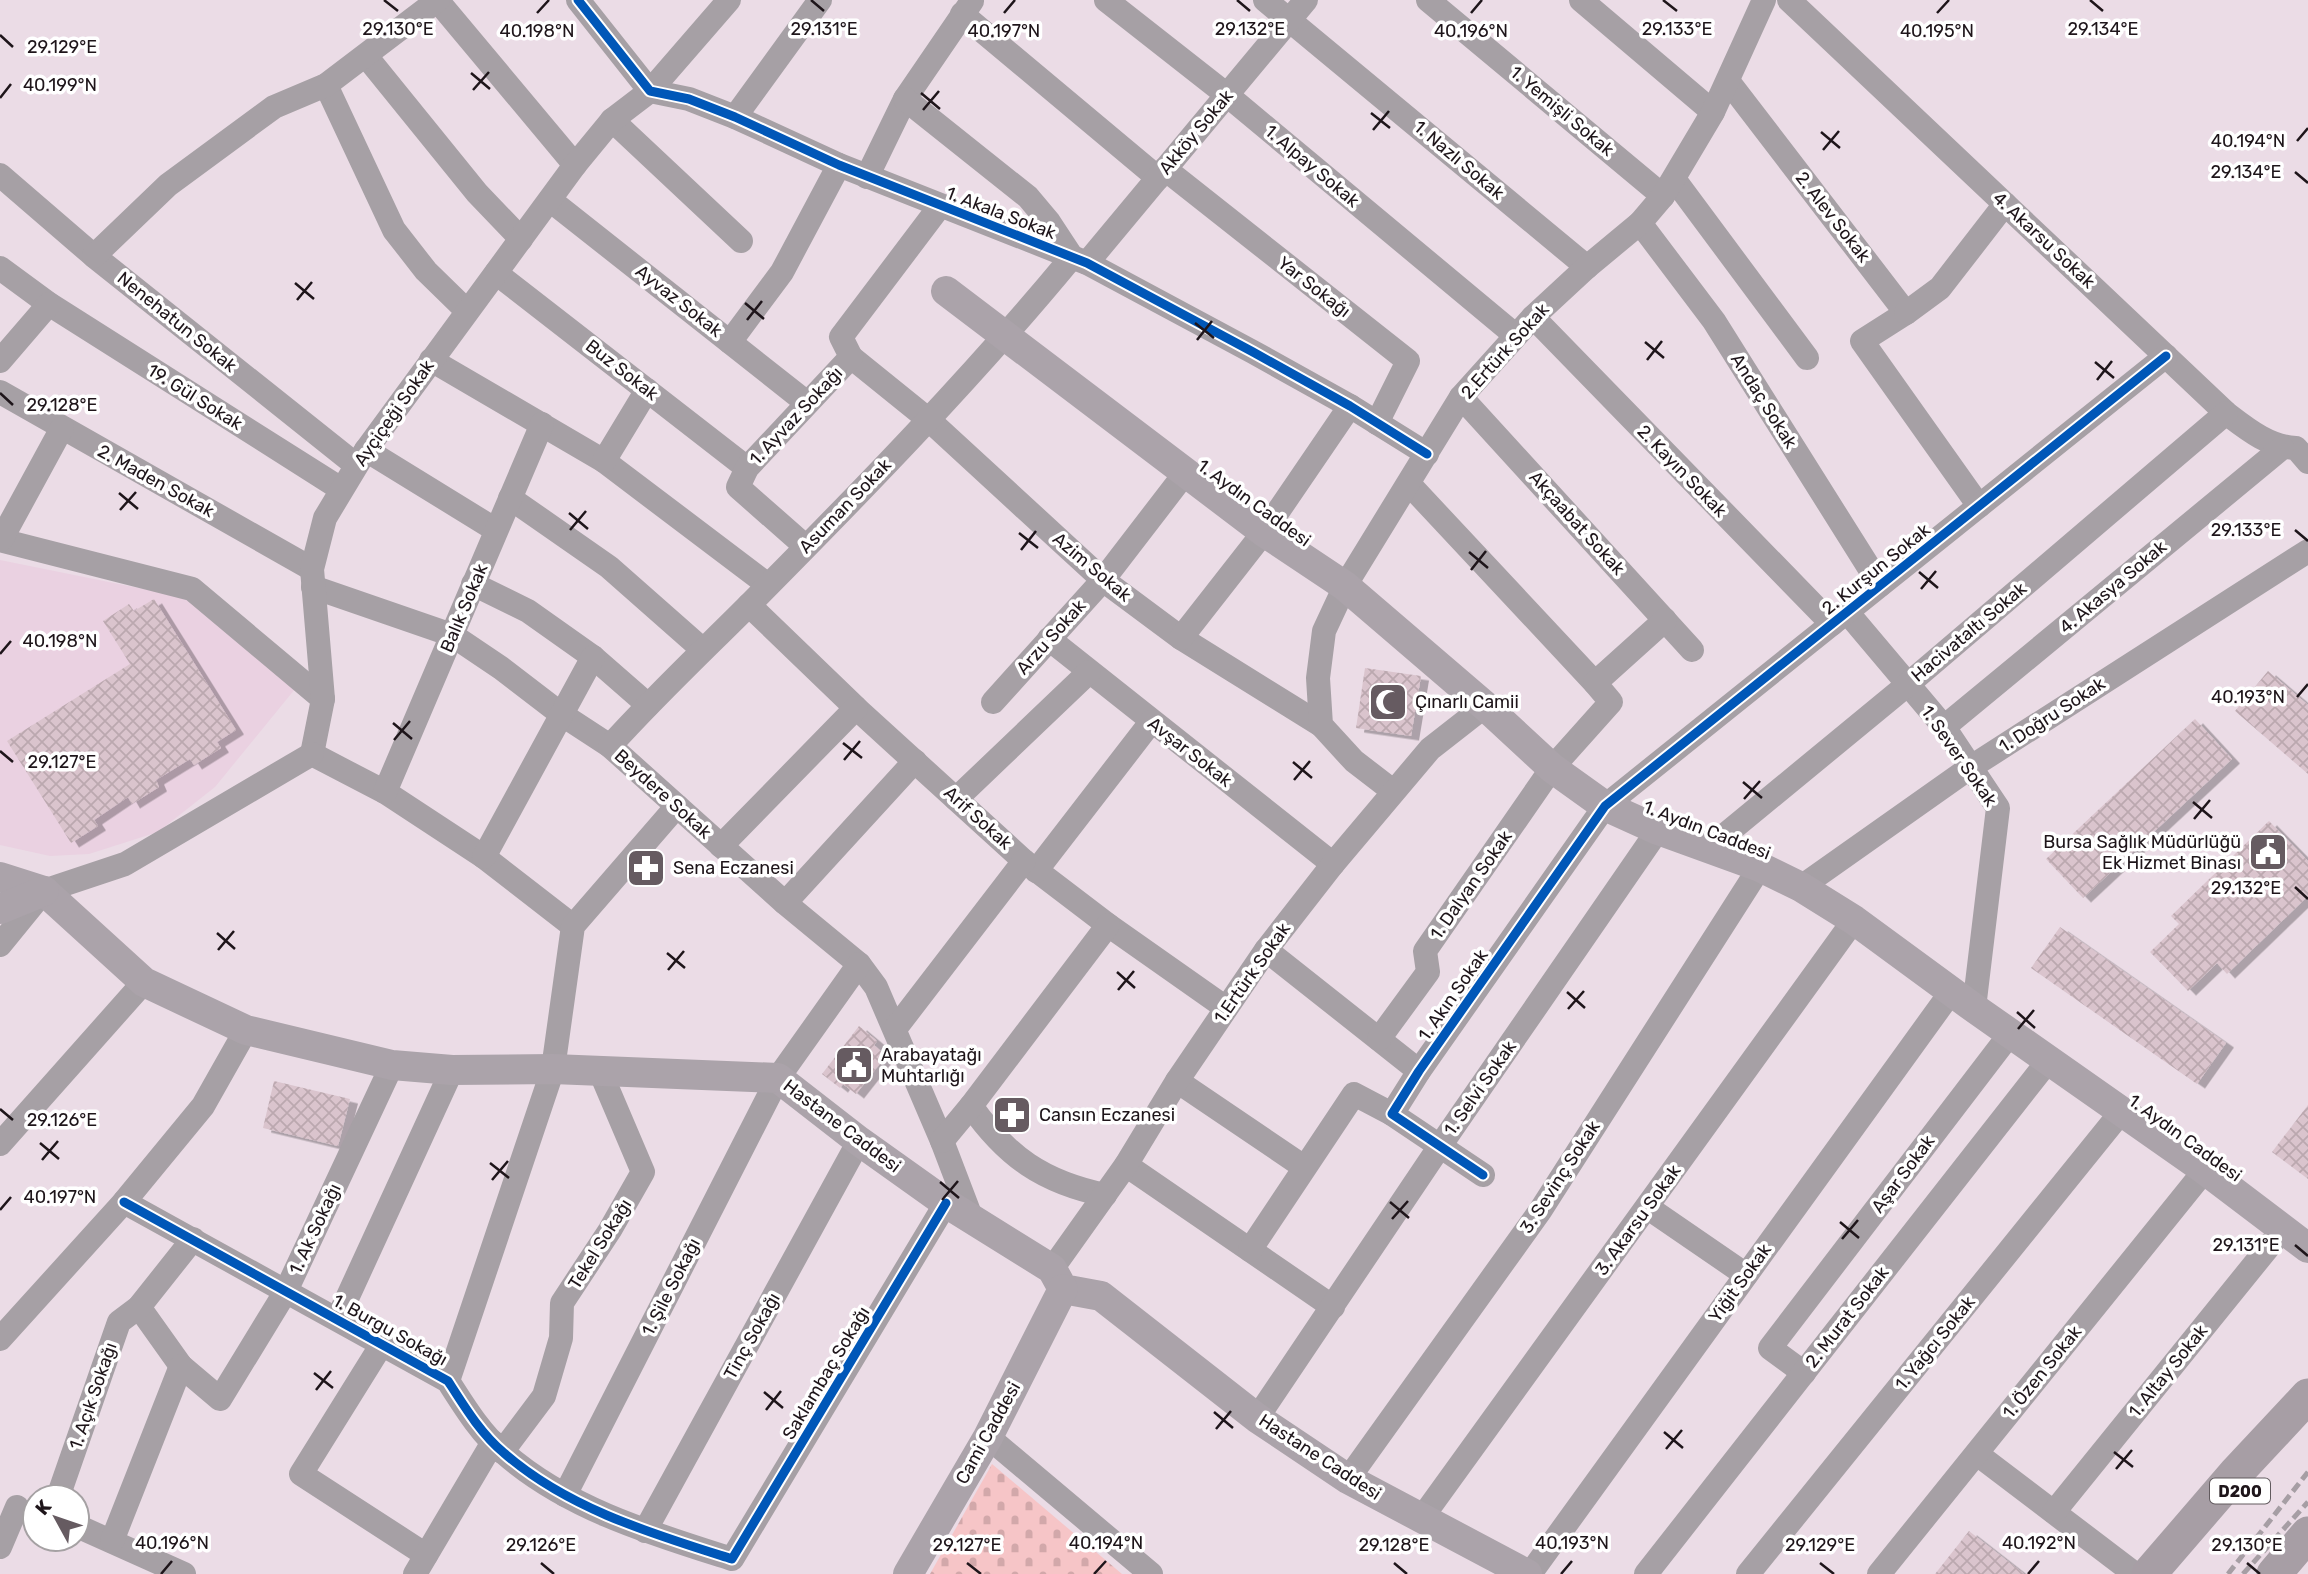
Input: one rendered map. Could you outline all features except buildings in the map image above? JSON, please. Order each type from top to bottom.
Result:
[{"type":"highway","points":[[2149,1574],[2308,1395]]},
{"type":"highway","name":"D200","points":[[2172,1574],[2308,1408]]},
{"type":"highway","points":[[2274,1574],[2308,1534]]},
{"type":"highway","points":[[2304,1574],[2308,1570]]},
{"type":"main road","name":"1. Aydın Caddesi","points":[[946,291],[1265,532],[1345,586],[1485,706],[1552,768],[1605,806],[1658,830],[1760,867],[1801,887],[1854,920],[1962,1000],[2205,1170],[2308,1248]]},
{"type":"main road","name":"Hastane Caddesi","points":[[0,877],[44,891],[144,982],[246,1030],[392,1065],[452,1070],[553,1069],[778,1078],[859,1141],[1058,1279],[1101,1296],[1257,1418],[1348,1479],[1528,1574]]},
{"type":"main road","points":[[0,909],[44,891]]},
{"type":"main road","name":"Cami Caddesi","points":[[908,1574],[988,1437],[1058,1279]]},
{"type":"street","points":[[94,256],[168,185],[274,107],[326,85],[438,0],[575,165]]},
{"type":"street","points":[[578,0],[650,91]]},
{"type":"street","name":"Ayçiçeği Sokak","points":[[312,754],[323,699],[313,578],[325,518],[341,489],[431,360],[575,165],[612,120],[650,91],[729,0]]},
{"type":"street","name":"1. Alpay Sokak","points":[[1106,0],[1227,95],[1515,335]]},
{"type":"street","name":"1. Nazlı Sokak","points":[[1265,0],[1587,267]]},
{"type":"street","name":"Akköy Sokak","points":[[1080,260],[1162,174],[1306,0]]},
{"type":"street","name":"1. Yemişli Sokak","points":[[1429,0],[1669,187],[1807,358]]},
{"type":"street","points":[[1581,0],[1713,112]]},
{"type":"street","name":"4. Akarsu Sokak","points":[[1789,0],[2227,413],[2251,432],[2298,449]]},
{"type":"street","points":[[735,117],[807,5]]},
{"type":"street","name":"2.Ertürk Sokak","points":[[1321,725],[1318,678],[1324,631],[1345,586],[1461,397],[1515,335],[1587,267],[1640,223],[1669,187],[1713,112],[1728,80],[1754,5]]},
{"type":"street","points":[[867,177],[905,99],[967,7],[1162,174]]},
{"type":"street","points":[[366,56],[477,193],[522,239]]},
{"type":"street","name":"2. Alev Sokak","points":[[1728,80],[1906,313]]},
{"type":"street","points":[[326,85],[394,230],[426,271],[467,311]]},
{"type":"street","name":"1. Akala Sokak","points":[[650,91],[689,99],[735,117],[867,177],[1080,260],[1350,406],[1427,454]]},
{"type":"street","points":[[905,99],[1028,197],[1080,260]]},
{"type":"street","points":[[612,120],[741,241]]},
{"type":"street","points":[[730,342],[782,272],[839,165]]},
{"type":"street","name":"Yar Sokağı","points":[[1162,174],[1408,361],[1377,423]]},
{"type":"street","name":"Nenehatun Sokak","points":[[0,175],[94,256],[361,458],[496,530]]},
{"type":"street","name":"Ayvaz Sokak","points":[[550,200],[807,402]]},
{"type":"street","points":[[1979,506],[1862,341],[1940,288],[2005,204]]},
{"type":"street","name":"1. Ayvaz Sokağı","points":[[805,546],[738,487],[747,468],[851,357],[841,337],[940,206]]},
{"type":"street","name":"Andaç Sokak","points":[[1640,223],[1714,321],[1880,585]]},
{"type":"street","name":"Asuman Sokak","points":[[610,746],[929,420],[1080,260]]},
{"type":"street","name":"19. Gül Sokak","points":[[0,268],[49,304],[341,489]]},
{"type":"street","name":"Buz Sokak","points":[[496,273],[747,468]]},
{"type":"street","points":[[0,361],[49,304]]},
{"type":"street","name":"2. Kayın Sokak","points":[[1533,317],[1839,618]]},
{"type":"street","name":"2. Kurşun Sokak","points":[[1605,806],[2166,356]]},
{"type":"street","name":"Azim Sokak","points":[[851,357],[929,420],[1102,579],[1181,638],[1321,725]]},
{"type":"street","points":[[431,360],[604,461],[768,585]]},
{"type":"street","points":[[604,461],[647,390]]},
{"type":"street","name":"2. Maden Sokak","points":[[0,392],[313,578]]},
{"type":"street","name":"Akçaabat Sokak","points":[[1461,397],[1692,650]]},
{"type":"street","points":[[1181,638],[1265,532],[1350,406]]},
{"type":"street","name":"Hacivataltı Sokak","points":[[1709,848],[1908,685],[2227,413]]},
{"type":"street","name":"Balık Sokak","points":[[385,792],[541,424]]},
{"type":"street","points":[[62,428],[1,540],[192,589],[323,699]]},
{"type":"street","name":"4. Akasya Sokak","points":[[1944,727],[2298,449]]},
{"type":"street","name":"Arzu Sokak","points":[[993,702],[1102,579],[1186,472]]},
{"type":"street","points":[[1409,484],[1595,684],[1665,620]]},
{"type":"street","points":[[510,498],[609,566],[702,649]]},
{"type":"street","name":"1. Doğru Sokak","points":[[1801,887],[1971,767],[2308,551]]},
{"type":"street","name":"Beydere Sokak","points":[[313,578],[452,635],[510,675],[561,714],[610,746],[785,903],[859,964],[876,987],[942,1141],[959,1210]]},
{"type":"street","points":[[473,584],[528,611],[593,657],[648,705]]},
{"type":"street","name":"Arif Sokak","points":[[749,605],[856,708],[1030,866],[1226,1008]]},
{"type":"street","name":"1. Sever Sokak","points":[[1839,618],[1908,685],[1944,727],[1998,808],[1962,1000]]},
{"type":"street","name":"Avşar Sokak","points":[[1049,639],[1333,864]]},
{"type":"street","points":[[484,857],[593,657]]},
{"type":"street","points":[[956,799],[1090,672]]},
{"type":"street","name":"1. Dalyan Sokak","points":[[1379,1039],[1428,972],[1425,951],[1552,768],[1611,702],[1595,684]]},
{"type":"street","name":"1.Ertürk Sokak","points":[[1058,1279],[1105,1195],[1177,1081],[1266,950],[1333,864],[1430,749],[1485,706]]},
{"type":"street","points":[[721,846],[856,708]]},
{"type":"street","points":[[895,1029],[1151,722]]},
{"type":"street","points":[[1321,725],[1354,761],[1393,792]]},
{"type":"street","points":[[0,945],[44,891],[125,864],[312,754],[385,792],[484,857],[573,926]]},
{"type":"street","points":[[785,903],[915,761]]},
{"type":"street","points":[[448,1381],[553,1069],[573,926],[677,806]]},
{"type":"street","name":"1. Akın Sokak","points":[[1392,1114],[1419,1071],[1605,806]]},
{"type":"street","name":"1. Selvi Sokak","points":[[1257,1418],[1658,830]]},
{"type":"street","name":"3. Sevinç Sokak","points":[[1348,1479],[1540,1211],[1760,867]]},
{"type":"street","name":"3. Akarsu Sokak","points":[[1421,1519],[1854,920]]},
{"type":"street","points":[[942,1141],[1108,925]]},
{"type":"street","points":[[1266,950],[1419,1071]]},
{"type":"street","name":"1. Şile Sokağı","points":[[565,1495],[778,1078],[859,964]]},
{"type":"street","points":[[0,1144],[144,982]]},
{"type":"street","name":"Yiğit Sokak","points":[[1528,1574],[1746,1275],[1962,1000]]},
{"type":"street","points":[[0,1339],[124,1202],[203,1106],[246,1030]]},
{"type":"street","name":"Aşar Sokak","points":[[1804,1373],[1770,1348],[2010,1034]]},
{"type":"street","name":"2. Murat Sokak","points":[[1646,1574],[2049,1061]]},
{"type":"street","name":"1. Ak Sokağı","points":[[181,1366],[220,1399],[286,1292],[392,1065]]},
{"type":"street","points":[[338,1318],[452,1070]]},
{"type":"street","name":"Tekel Sokağı","points":[[497,1447],[544,1396],[561,1338],[562,1303],[610,1230],[643,1172],[600,1071]]},
{"type":"street","points":[[1177,1081],[1304,1167]]},
{"type":"street","points":[[1250,1250],[1354,1094],[1392,1114],[1483,1174]]},
{"type":"street","points":[[971,1106],[1001,1144],[1023,1163],[1058,1182],[1105,1195]]},
{"type":"street","name":"1. Yağcı Sokak","points":[[1748,1574],[2122,1111]]},
{"type":"street","name":"Tinç Sokağı","points":[[645,1531],[859,1141]]},
{"type":"street","points":[[1126,1165],[1333,1307]]},
{"type":"street","name":"1. Özen Sokak","points":[[1879,1574],[2205,1170]]},
{"type":"street","name":"1. Burgu Sokağı","points":[[124,1202],[448,1381],[469,1413],[497,1447],[527,1471],[565,1495],[645,1531],[732,1559]]},
{"type":"street","points":[[1647,1207],[1746,1275]]},
{"type":"street","name":"Saklambaç Sokağı","points":[[732,1559],[959,1210]]},
{"type":"street","name":"1. Altay Sokak","points":[[2053,1512],[2283,1229]]},
{"type":"street","name":"1. Açık Sokağı","points":[[63,1483],[119,1322],[139,1307],[193,1239]]},
{"type":"street","points":[[112,1541],[181,1366],[139,1307]]},
{"type":"street","points":[[383,1344],[302,1474],[420,1565],[497,1447]]},
{"type":"street","points":[[988,1437],[1152,1574]]},
{"type":"street","points":[[1976,1454],[2135,1574]]},
{"type":"street","points":[[0,1547],[17,1511]]},
{"type":"street","points":[[91,1532],[184,1574]]},
{"type":"shaded area","points":[[0,560],[188,598],[295,689],[215,787],[158,832],[89,854],[50,856],[0,845]]},
{"type":"green space","points":[[992,1464],[1122,1574],[930,1574]]},
{"type":"railway","points":[[2228,1574],[2308,1472]]},
{"type":"railway","points":[[2243,1574],[2308,1502]]},
{"type":"cycle path","points":[[578,0],[650,91],[689,99],[735,117],[839,165],[1087,263],[1350,406],[1427,454]]},
{"type":"cycle path","points":[[1483,1175],[1392,1114],[1419,1071],[1605,806],[2166,356]]},
{"type":"cycle path","points":[[124,1202],[448,1381],[488,1437],[529,1473],[556,1490],[612,1518],[732,1559],[946,1203]]},
{"type":"place","name":"Çınarlı Camii","points":[[1388,702]]},
{"type":"place","name":"Bursa Sağlık Müdürlüğü Ek Hizmet Binası","points":[[2268,852]]},
{"type":"place","name":"Sena Eczanesi","points":[[646,868]]},
{"type":"place","name":"Arabayatağı Muhtarlığı","points":[[854,1065]]},
{"type":"place","name":"Cansın Eczanesi","points":[[1012,1115]]}]
